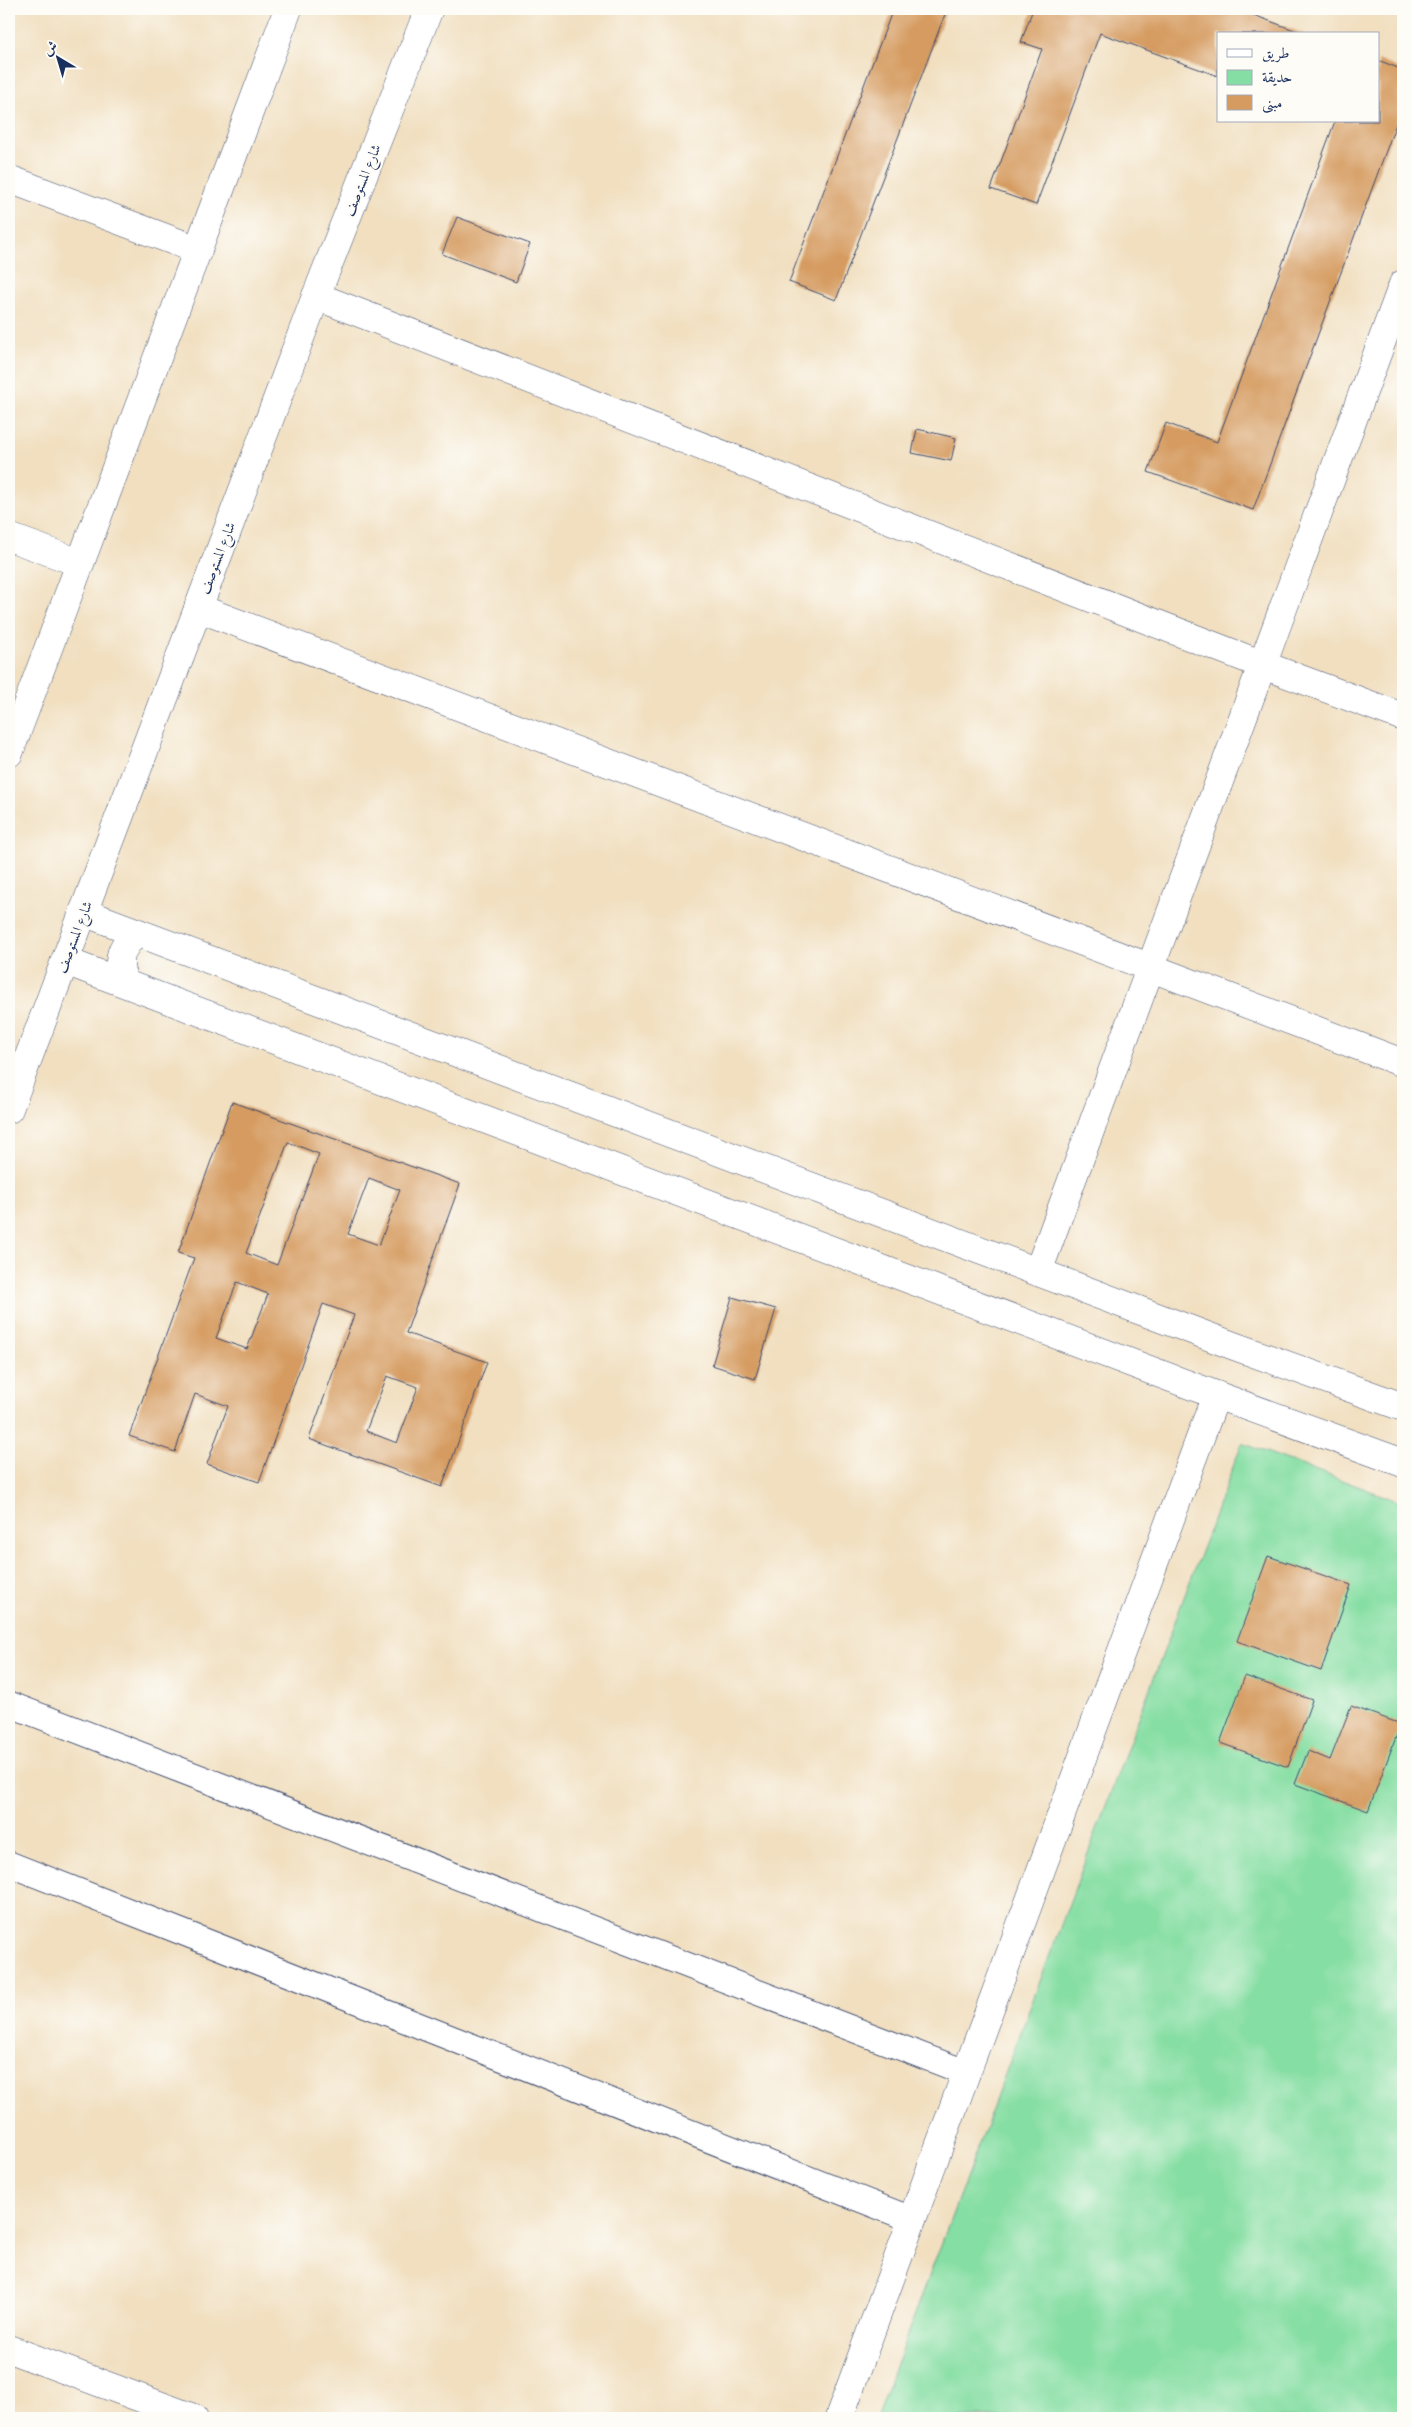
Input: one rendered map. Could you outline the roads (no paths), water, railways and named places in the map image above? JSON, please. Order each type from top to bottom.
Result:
[{"type":"street","points":[[9,754],[288,9]]},
{"type":"street","name":"شارع المستوصف","points":[[9,1109],[316,296],[429,9]]},
{"type":"street","points":[[9,179],[198,250]]},
{"type":"street","points":[[1038,1272],[1263,665],[1396,325],[1403,284]]},
{"type":"street","points":[[316,296],[1263,665],[1403,716]]},
{"type":"street","points":[[9,537],[80,563]]},
{"type":"street","points":[[198,608],[1403,1063]]},
{"type":"street","points":[[84,912],[1038,1272],[1403,1407]]},
{"type":"street","points":[[124,983],[120,975],[119,957],[129,939],[138,933]]},
{"type":"street","points":[[65,961],[1216,1395],[1403,1463]]},
{"type":"street","points":[[839,2418],[1216,1395]]},
{"type":"street","points":[[9,2350],[194,2418]]},
{"type":"lane","points":[[9,1704],[967,2073]]},
{"type":"lane","points":[[9,1864],[913,2220]]}]
